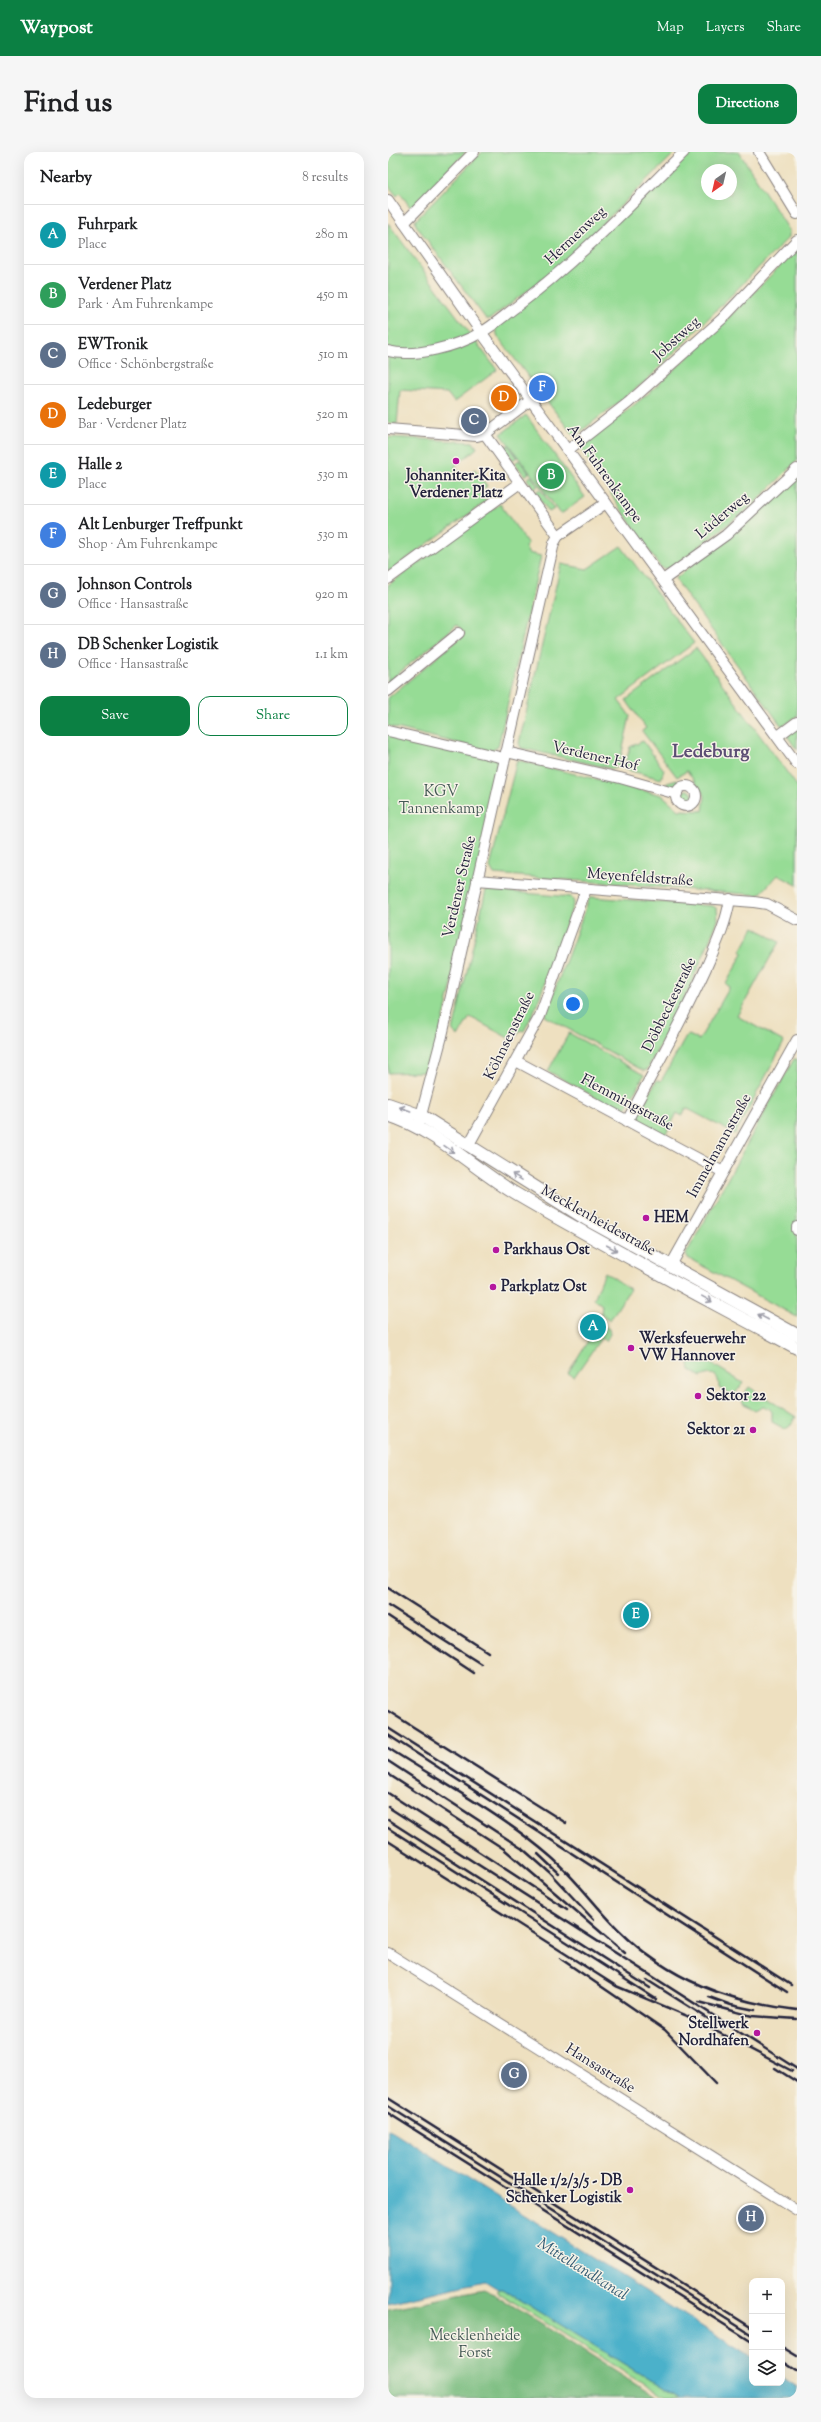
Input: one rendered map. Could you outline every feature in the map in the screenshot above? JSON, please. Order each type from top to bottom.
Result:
[{"type":"main road","name":"Mecklenheidestraße","points":[[388,1104],[468,1146],[586,1219],[670,1267],[797,1335]]},
{"type":"main road","name":"Mecklenheidestraße","points":[[388,1115],[419,1121],[502,1185],[566,1222],[797,1348]]},
{"type":"main road","points":[[566,1222],[586,1219]]},
{"type":"main road","points":[[670,1267],[673,1281]]},
{"type":"street","points":[[404,223],[474,152]]},
{"type":"street","name":"Hermenweg","points":[[388,351],[412,353],[428,351],[481,332],[544,286],[577,257],[684,152]]},
{"type":"street","points":[[759,152],[797,214]]},
{"type":"street","name":"Am Fuhrenkampe","points":[[388,200],[481,332],[797,764]]},
{"type":"street","name":"Jobstweg","points":[[568,450],[628,403],[716,324],[797,240]]},
{"type":"street","points":[[388,429],[477,436],[485,434],[531,400]]},
{"type":"street","points":[[485,434],[558,536],[606,503]]},
{"type":"street","name":"Lüderweg","points":[[663,580],[726,534],[797,469]]},
{"type":"street","points":[[388,579],[520,483]]},
{"type":"street","name":"Verdener Straße","points":[[419,1121],[477,880],[554,543],[558,536]]},
{"type":"street","points":[[388,691],[459,633]]},
{"type":"street","points":[[778,736],[797,722]]},
{"type":"street","name":"Verdener Hof","points":[[388,731],[620,778],[677,794]]},
{"type":"street","name":"Meyenfeldstraße","points":[[477,880],[730,899],[767,904],[797,920]]},
{"type":"street","name":"Köhnsenstraße","points":[[468,1146],[540,1016],[586,889]]},
{"type":"street","name":"Döbbeckestraße","points":[[627,1121],[696,991],[721,934],[727,916],[730,899]]},
{"type":"street","name":"Immelmannstraße","points":[[670,1267],[796,1045]]},
{"type":"street","name":"Flemmingstraße","points":[[516,1061],[723,1172]]},
{"type":"street","name":"Hansastraße","points":[[388,1953],[797,2210]]},
{"type":"green space","points":[[388,152],[466,152],[411,208],[400,193],[397,196],[388,185]]},
{"type":"green space","points":[[482,152],[676,152],[556,269],[490,319],[486,319],[416,225],[415,221]]},
{"type":"green space","points":[[688,152],[739,152],[789,230],[789,237],[647,380],[576,435],[573,435],[498,337],[495,328]]},
{"type":"green space","points":[[388,223],[497,370],[454,402],[447,393],[400,390],[397,424],[388,423]]},
{"type":"green space","points":[[797,249],[797,461],[753,505],[670,569],[661,568],[580,448],[649,393],[701,345]]},
{"type":"green space","points":[[526,415],[585,497],[561,514],[501,434]]},
{"type":"green space","points":[[388,437],[473,442],[477,448],[455,466],[463,478],[475,469],[487,486],[479,492],[487,501],[388,572]]},
{"type":"green space","points":[[508,445],[517,457],[513,460],[504,448]]},
{"type":"green space","points":[[519,460],[529,473],[525,476],[515,463]]},
{"type":"green space","points":[[797,474],[797,716],[783,726],[780,724],[675,579],[775,497]]},
{"type":"green space","points":[[531,476],[538,486],[534,489],[527,479]]},
{"type":"green space","points":[[540,489],[554,509],[549,512],[535,493]]},
{"type":"green space","points":[[500,504],[528,544],[525,546],[528,553],[541,556],[498,747],[490,751],[388,726],[388,698],[465,634],[457,625],[388,682],[388,585]]},
{"type":"green space","points":[[621,546],[694,643],[618,700],[630,716],[619,766],[613,769],[521,748],[519,743],[561,564],[587,569]]},
{"type":"green space","points":[[696,648],[797,786],[797,885],[778,875],[759,895],[494,874],[490,867],[517,760],[662,795],[679,810],[703,811],[705,796],[687,771],[677,777],[642,731],[646,728],[626,700]]},
{"type":"green space","points":[[797,726],[797,750],[788,737],[789,732]]},
{"type":"green space","name":"KGV Tannenkamp","points":[[388,731],[504,758],[431,1074],[422,1072],[388,1073]]},
{"type":"green space","points":[[643,741],[664,770],[661,779],[624,769],[630,747]]},
{"type":"green space","points":[[677,780],[681,785],[666,788],[667,783]]},
{"type":"green space","points":[[687,790],[691,792],[693,796],[691,800],[687,802],[683,800],[681,796],[683,792]]},
{"type":"green space","points":[[486,890],[571,897],[574,902],[536,1007],[524,1031],[520,1030],[514,1041],[470,1017],[458,1036],[453,1031]]},
{"type":"green space","points":[[591,897],[713,906],[717,909],[718,920],[690,987],[647,1070],[644,1071],[545,1016]]},
{"type":"green space","points":[[754,927],[779,942],[737,1016],[784,1042],[735,1134],[686,1108],[682,1116],[677,1113],[665,1136],[638,1121],[637,1115],[657,1080],[661,1081],[686,1037],[689,1035],[699,1040],[730,987],[726,984],[743,953],[741,951]]},
{"type":"green space","points":[[569,1033],[644,1075],[625,1110],[620,1111],[548,1071]]},
{"type":"green space","points":[[794,1059],[797,1059],[797,1317],[688,1258],[686,1254]]},
{"type":"green space","points":[[605,1272],[630,1289],[610,1320],[601,1314],[602,1305],[594,1299]]},
{"type":"green space","points":[[599,1323],[609,1329],[610,1334],[606,1341],[601,1338],[574,1377],[568,1373]]},
{"type":"green space","points":[[696,1354],[743,1383],[734,1395],[719,1388],[718,1380],[715,1375],[709,1374],[701,1377],[690,1370],[689,1363]]},
{"type":"green space","points":[[749,1387],[796,1417],[789,1427],[785,1429],[772,1422],[772,1412],[769,1408],[763,1407],[755,1411],[743,1403],[742,1397]]},
{"type":"green space","points":[[500,2288],[679,2398],[665,2398],[496,2291]]},
{"type":"green space","name":"Mecklenheide Forst","points":[[484,2290],[496,2295],[657,2398],[388,2398],[388,2309]]},
{"type":"water","name":"Mittellandkanal","points":[[388,2129],[749,2356],[749,2386],[785,2386],[785,2379],[797,2387],[797,2398],[679,2398],[503,2289],[498,2289],[485,2281],[388,2303]]},
{"type":"railway","points":[[388,1588],[488,1652]]},
{"type":"railway","points":[[388,1605],[481,1664]]},
{"type":"railway","points":[[388,1616],[474,1673]]},
{"type":"railway","points":[[388,1711],[566,1823]]},
{"type":"railway","points":[[388,1728],[791,1985]]},
{"type":"railway","points":[[388,1735],[787,1992]]},
{"type":"railway","points":[[388,1748],[493,1813],[533,1842],[569,1874],[619,1930],[658,1962],[701,1986],[724,1994],[748,2001],[797,2010]]},
{"type":"railway","points":[[388,1761],[524,1850],[549,1872],[593,1919]]},
{"type":"railway","points":[[388,1774],[504,1849],[625,1953]]},
{"type":"railway","points":[[388,1793],[567,1909]]},
{"type":"railway","points":[[388,1807],[797,2069]]},
{"type":"railway","points":[[388,1820],[650,1988]]},
{"type":"railway","points":[[388,1828],[656,1999]]},
{"type":"railway","points":[[388,1841],[616,1986],[685,2015],[792,2071]]},
{"type":"railway","points":[[538,1854],[558,1873]]},
{"type":"railway","points":[[561,1959],[665,2030],[716,2083]]},
{"type":"railway","points":[[647,1980],[723,2028]]},
{"type":"railway","points":[[709,1997],[731,2005],[755,2010]]},
{"type":"railway","points":[[699,2002],[752,2016],[797,2019]]},
{"type":"railway","points":[[775,2068],[797,2082]]},
{"type":"railway","points":[[388,2098],[749,2326]]},
{"type":"railway","points":[[388,2106],[749,2333]]},
{"type":"railway","points":[[388,2113],[749,2340]]},
{"type":"railway","points":[[785,2349],[797,2356]]},
{"type":"railway","points":[[785,2363],[797,2371]]},
{"type":"place","name":"Alt Lenburger Treffpunkt","points":[[542,388]]},
{"type":"place","name":"Ledeburger","points":[[504,398]]},
{"type":"place","name":"EWTronik","points":[[474,421]]},
{"type":"place","name":"Johanniter-Kita Verdener Platz","points":[[456,461]]},
{"type":"place","name":"Verdener Platz","points":[[551,476]]},
{"type":"place","name":"HEM","points":[[646,1218]]},
{"type":"place","name":"Parkhaus Ost","points":[[496,1250]]},
{"type":"place","name":"Parkplatz Ost","points":[[493,1287]]},
{"type":"place","name":"Fuhrpark","points":[[593,1327]]},
{"type":"place","name":"Werksfeuerwehr VW Hannover","points":[[631,1348]]},
{"type":"place","name":"Sektor 22","points":[[698,1396]]},
{"type":"place","name":"Sektor 21","points":[[753,1430]]},
{"type":"place","name":"Halle 2","points":[[636,1615]]},
{"type":"place","name":"Stellwerk Nordhafen","points":[[757,2033]]},
{"type":"place","name":"Johnson Controls","points":[[514,2075]]},
{"type":"place","name":"Halle 1/2/3/5 - DB Schenker Logistik","points":[[630,2190]]},
{"type":"place","name":"DB Schenker Logistik","points":[[751,2218]]},
{"type":"district","name":"Ledeburg","points":[[711,752]]}]
